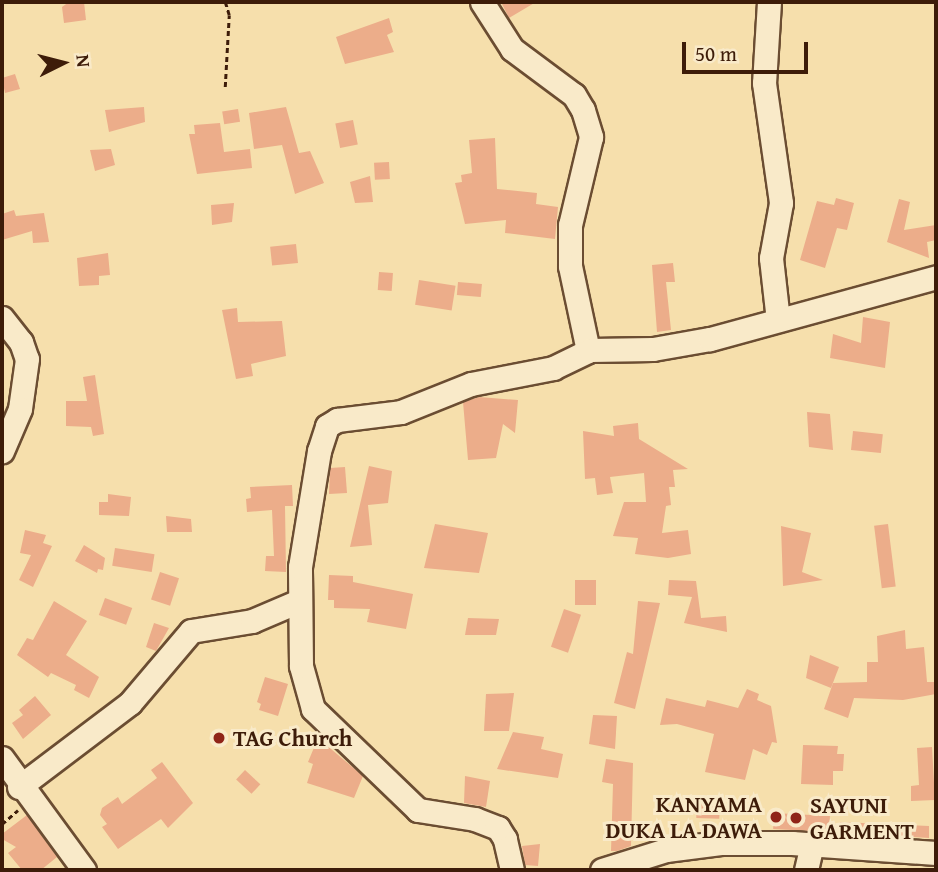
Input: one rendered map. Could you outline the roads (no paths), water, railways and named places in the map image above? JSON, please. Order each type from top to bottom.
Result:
[{"type":"street","points":[[482,2],[512,49],[574,95],[583,110],[591,137],[570,225],[570,266],[588,351]]},
{"type":"street","points":[[769,2],[764,83],[780,203],[771,258],[778,320]]},
{"type":"street","points":[[512,870],[505,839],[498,828],[418,810],[352,743],[320,720],[301,666],[299,601],[307,513],[322,438],[330,423],[379,418],[471,384],[553,368],[588,351],[653,349],[778,320],[936,277]]},
{"type":"street","points":[[2,318],[22,342],[27,359],[20,409],[2,450]]},
{"type":"street","points":[[19,787],[130,703],[191,631],[252,621],[299,601]]},
{"type":"street","points":[[2,758],[19,787],[84,870]]},
{"type":"street","points":[[602,870],[666,850],[721,843],[812,845],[936,853]]},
{"type":"street","points":[[806,870],[812,845]]},
{"type":"place","name":"TAG Church","points":[[219,738]]},
{"type":"place","name":"KANYAMA DUKA LA DAWA","points":[[776,817]]},
{"type":"place","name":"SAYUNI GARMENT","points":[[796,818]]}]
